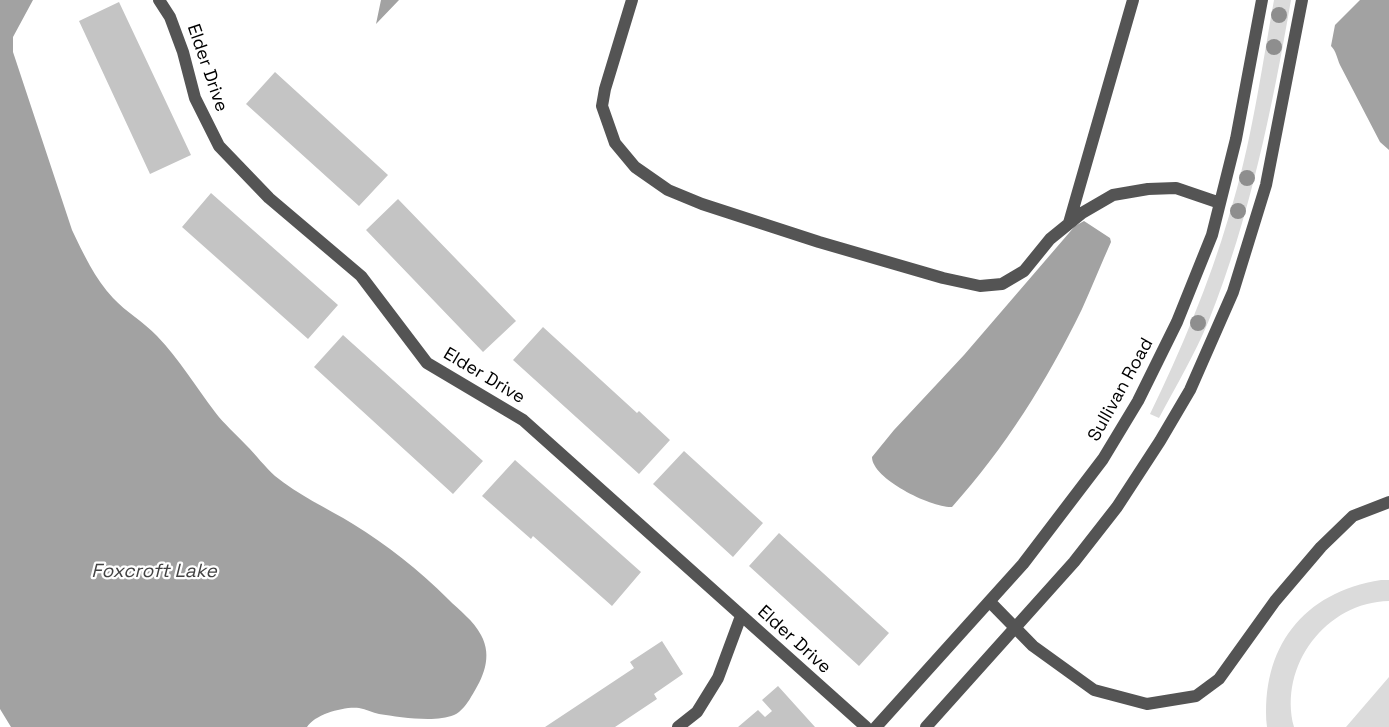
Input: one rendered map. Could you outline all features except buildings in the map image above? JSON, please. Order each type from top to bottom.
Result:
[{"type":"street","name":"Elder Drive","points":[[159,0],[170,17],[183,52],[194,98],[219,146],[270,198],[361,276],[427,363],[523,420],[866,727]]},
{"type":"street","points":[[632,0],[605,89],[602,106],[615,143],[635,167],[668,190],[702,204],[819,242],[942,278],[980,286],[1002,284],[1024,271],[1050,240],[1082,213],[1113,195],[1148,189],[1176,188],[1220,203]]},
{"type":"street","points":[[1069,224],[1133,0]]},
{"type":"street","name":"Sullivan Road","points":[[876,727],[1023,564],[1103,458],[1138,401],[1177,322],[1212,235],[1236,139],[1262,0]]},
{"type":"street","points":[[926,727],[1074,562],[1117,507],[1160,442],[1190,390],[1233,292],[1266,185],[1302,0]]},
{"type":"street","points":[[990,602],[1033,646],[1094,690],[1147,704],[1196,696],[1219,679],[1276,601],[1320,547],[1353,516],[1389,502]]},
{"type":"street","points":[[678,727],[697,712],[718,678],[741,616]]},
{"type":"shaded area","points":[[1274,0],[1291,0],[1268,122],[1248,202],[1224,281],[1204,333],[1159,418],[1150,414],[1173,366],[1203,292],[1237,190],[1255,109]]},
{"type":"shaded area","points":[[1381,580],[1389,580],[1389,601],[1366,604],[1345,613],[1327,625],[1312,642],[1300,661],[1293,682],[1291,704],[1294,727],[1267,727],[1267,698],[1271,672],[1279,649],[1292,628],[1309,611],[1329,597],[1353,587]]},
{"type":"shaded area","points":[[1389,677],[1389,727],[1346,727]]},
{"type":"water","name":"Foxcroft Lake","points":[[0,0],[33,0],[13,37],[13,52],[72,230],[95,274],[113,298],[152,331],[165,345],[219,416],[275,476],[293,489],[378,540],[426,578],[474,625],[485,643],[485,667],[483,675],[469,700],[457,714],[437,719],[417,719],[396,717],[353,708],[323,715],[311,722],[307,727],[11,727],[0,709]]},
{"type":"water","points":[[381,0],[399,0],[376,24]]},
{"type":"water","points":[[1360,0],[1389,0],[1389,150],[1380,142],[1331,46],[1335,25]]},
{"type":"water","points":[[1084,221],[1110,238],[1111,242],[1069,336],[1024,413],[990,461],[952,507],[931,503],[892,483],[875,466],[872,457],[894,430],[964,355],[1075,226]]}]
